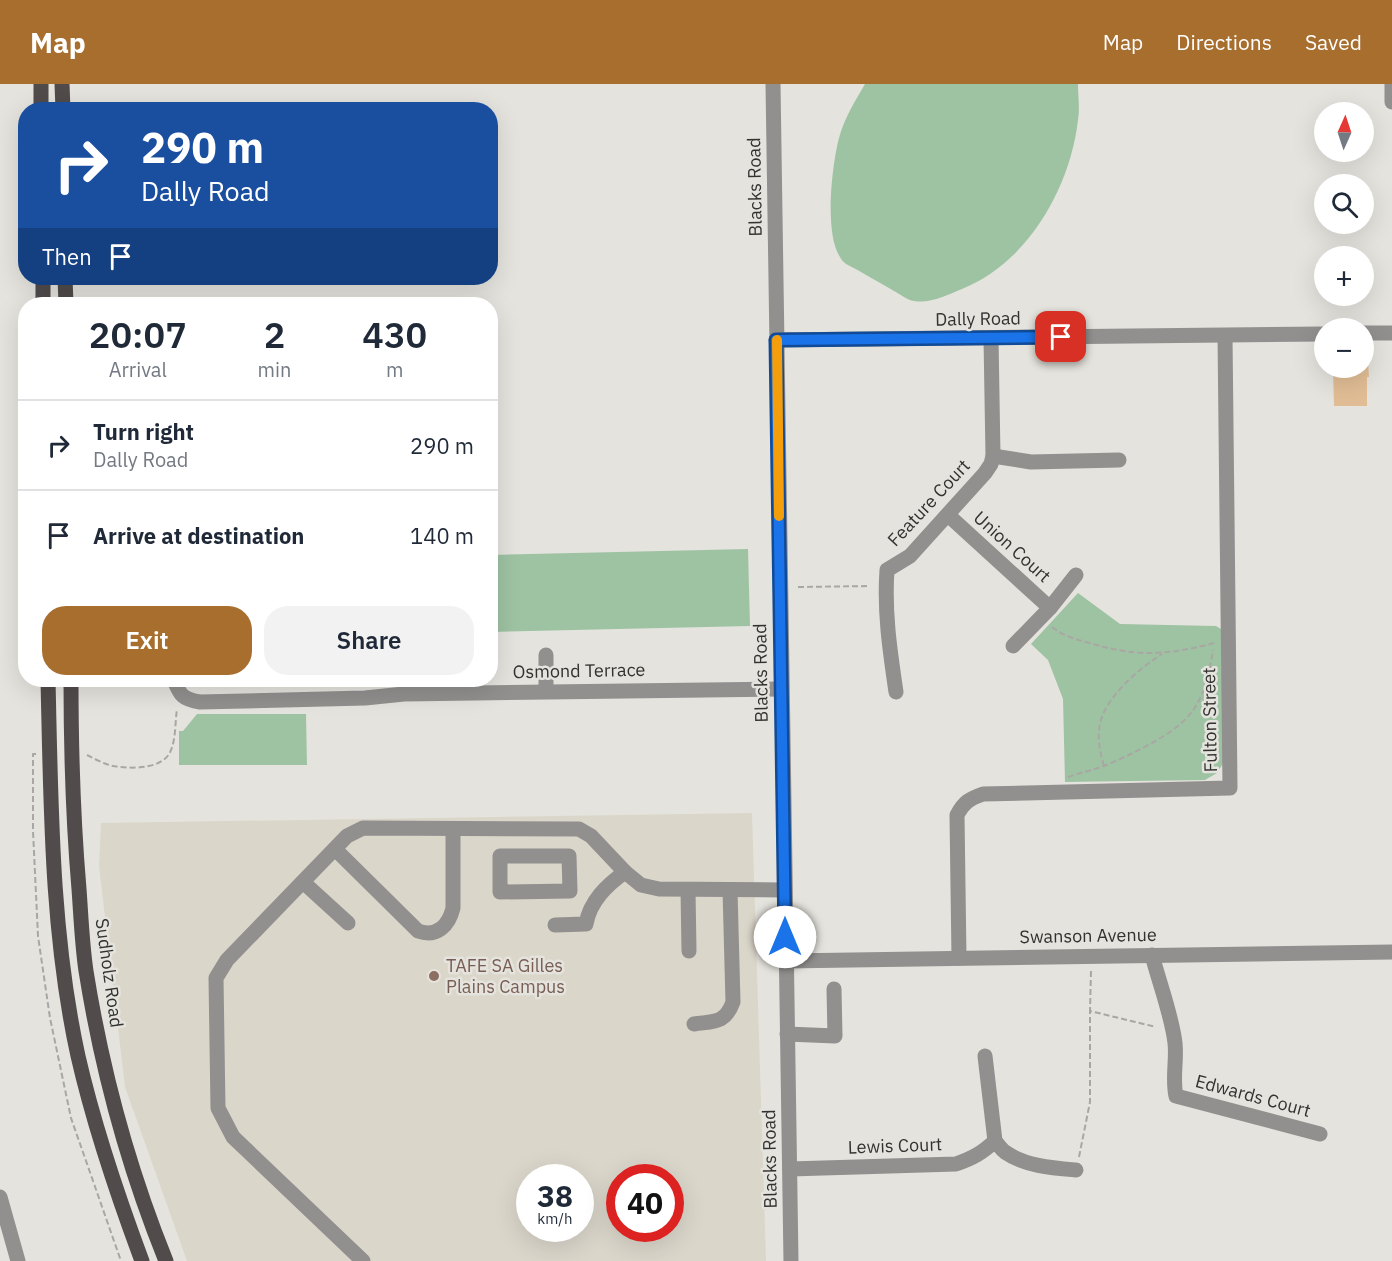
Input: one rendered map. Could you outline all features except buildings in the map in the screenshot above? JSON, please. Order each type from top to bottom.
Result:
[{"type":"main road","points":[[40,84],[41,102]]},
{"type":"main road","points":[[62,84],[63,102]]},
{"type":"main road","points":[[48,687],[55,891],[68,1001],[78,1056],[104,1154],[142,1261]]},
{"type":"main road","name":"Sudholz Road","points":[[70,687],[75,845],[86,969],[95,1023],[111,1099],[132,1169],[166,1261]]},
{"type":"street","name":"Blacks Road","points":[[772,84],[790,1261]]},
{"type":"street","points":[[1392,84],[1392,102]]},
{"type":"street","points":[[1374,333],[1392,333]]},
{"type":"street","name":"Dally Road","points":[[776,340],[1314,334]]},
{"type":"street","name":"Fulton Street","points":[[958,958],[957,815],[962,805],[972,798],[983,794],[1230,788],[1225,336]]},
{"type":"street","name":"Feature Court","points":[[896,692],[887,629],[885,592],[887,570],[909,556],[948,516],[986,473],[991,464],[993,456],[991,338]]},
{"type":"street","name":"Feature Court","points":[[993,456],[1031,462],[1119,460]]},
{"type":"street","name":"Union Court","points":[[948,516],[1050,608]]},
{"type":"street","name":"Union Court","points":[[1013,646],[1050,608],[1076,575]]},
{"type":"street","points":[[546,654],[546,691]]},
{"type":"street","points":[[177,687],[187,700]]},
{"type":"street","name":"Osmond Terrace","points":[[187,700],[200,702],[353,699],[404,694],[546,691],[781,689]]},
{"type":"street","points":[[363,1261],[233,1137],[218,1108],[216,978],[227,960],[347,836],[363,828],[579,830],[591,836],[625,872],[641,885],[659,889],[784,890]]},
{"type":"street","points":[[335,849],[418,931],[431,934],[437,932],[451,917],[453,908],[453,829]]},
{"type":"street","points":[[510,829],[510,856]]},
{"type":"street","points":[[500,856],[510,856],[569,856],[570,891],[500,892],[500,856]]},
{"type":"street","points":[[555,925],[586,924],[591,908],[601,893],[613,880],[625,872]]},
{"type":"street","points":[[303,882],[348,924]]},
{"type":"street","points":[[688,890],[689,951]]},
{"type":"street","points":[[694,1024],[720,1020],[726,1016],[733,1002],[730,890]]},
{"type":"street","name":"Swanson Avenue","points":[[785,961],[1392,952]]},
{"type":"street","name":"Edwards Court","points":[[1152,955],[1175,1043],[1176,1096],[1320,1134]]},
{"type":"street","points":[[787,1034],[835,1036],[834,989]]},
{"type":"street","points":[[986,1056],[995,1141],[1005,1151],[1032,1165],[1050,1168],[1078,1164]]},
{"type":"street","name":"Lewis Court","points":[[790,1169],[956,1164],[984,1151],[995,1141]]},
{"type":"street","points":[[0,1197],[18,1261]]},
{"type":"path","points":[[798,587],[870,586]]},
{"type":"path","points":[[1049,625],[1058,632],[1106,648],[1140,653],[1188,650],[1214,643]]},
{"type":"path","points":[[1065,778],[1104,766],[1179,726],[1191,713],[1199,699],[1212,660],[1215,635]]},
{"type":"path","points":[[1104,766],[1099,745],[1100,723],[1106,707],[1137,672],[1164,653]]},
{"type":"path","points":[[84,754],[118,766],[152,766],[165,761],[171,753],[174,742],[177,708],[187,700]]},
{"type":"path","points":[[1078,1164],[1090,1102],[1091,969]]},
{"type":"path","points":[[1090,1011],[1159,1028]]},
{"type":"shaded area","name":"TAFE SA Gilles Plains Campus","points":[[752,813],[766,1261],[187,1261],[125,1087],[99,866],[101,823]]},
{"type":"green space","points":[[865,84],[1078,84],[1079,116],[1073,146],[1066,172],[1055,197],[1025,242],[985,277],[962,289],[920,302],[906,298],[841,259],[832,232],[831,199],[834,165],[844,124]]},
{"type":"green space","points":[[748,549],[750,626],[498,632],[498,555]]},
{"type":"green space","points":[[1078,593],[1120,624],[1216,626],[1221,629],[1224,762],[1217,773],[1205,780],[1065,782],[1063,699],[1048,660],[1031,644]]},
{"type":"green space","points":[[197,714],[306,714],[307,765],[179,765],[179,731],[183,731]]},
{"type":"slow traffic","points":[[777,340],[779,516]]},
{"type":"place","name":"TAFE SA Gilles Plains Campus","points":[[434,976]]},
{"type":"route","points":[[785,937],[776,340],[1061,337]]}]
